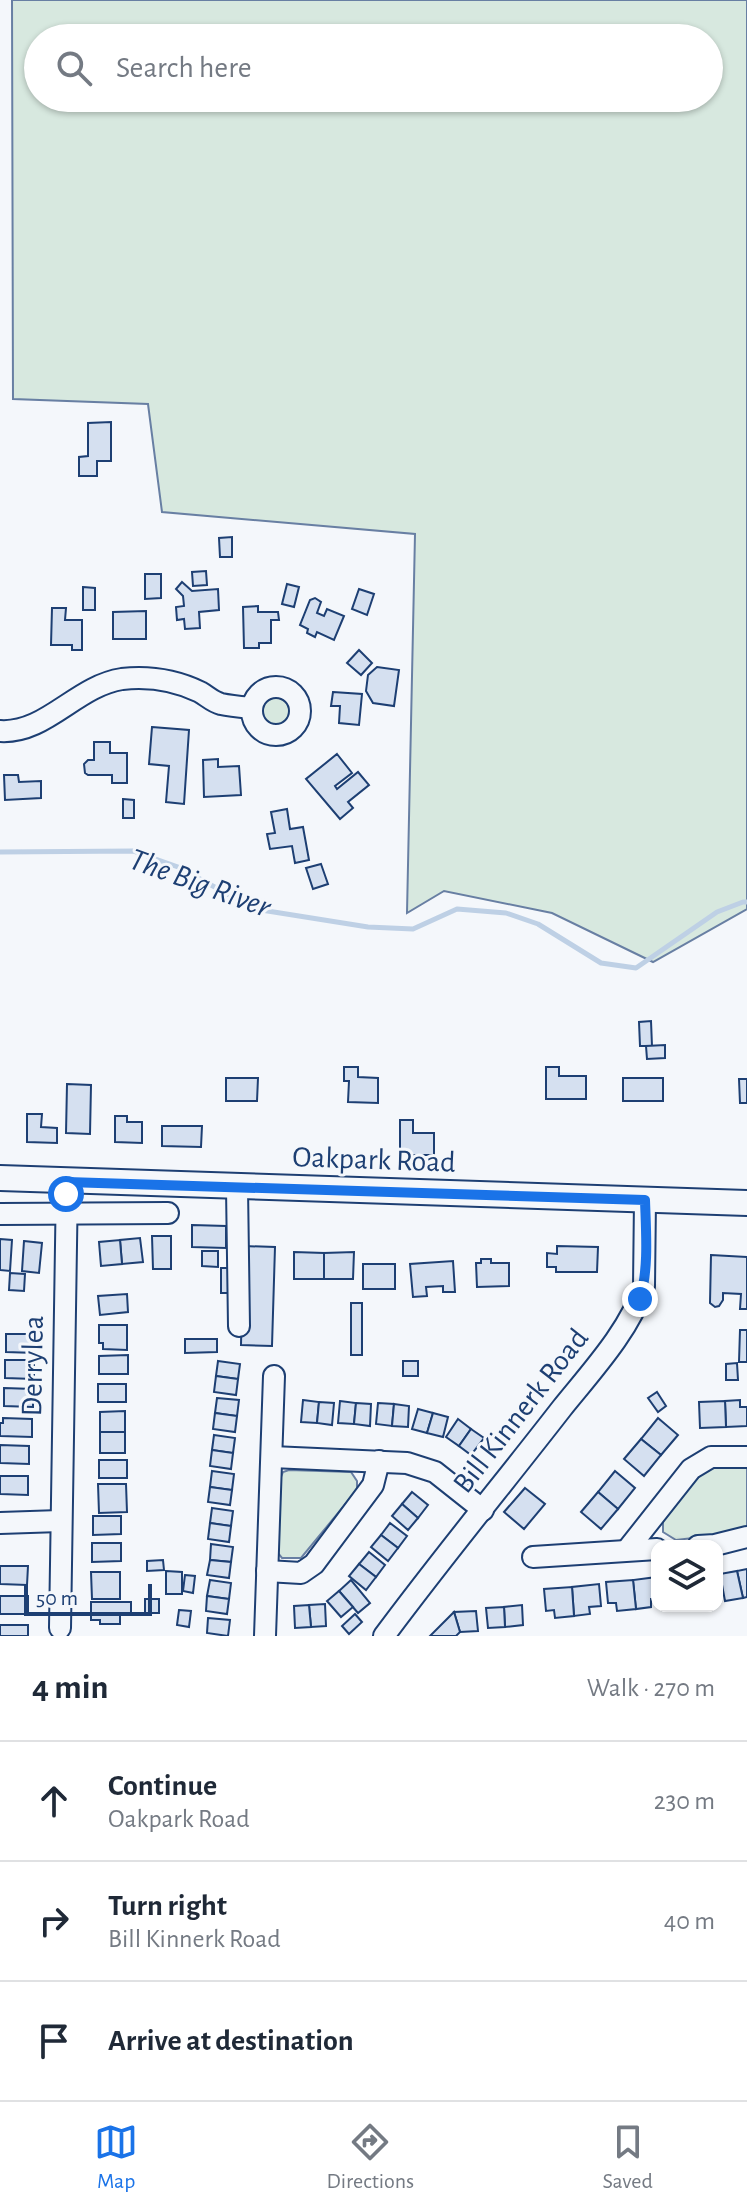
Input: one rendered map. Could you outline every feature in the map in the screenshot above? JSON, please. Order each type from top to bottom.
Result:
[{"type":"main road","name":"Oakpark Road","points":[[0,1178],[747,1203]]},
{"type":"street","points":[[0,731],[10,732],[36,724],[90,689],[120,680],[158,678],[198,692],[218,704],[252,708]]},
{"type":"street","name":"Derrylea","points":[[60,1628],[67,1182]]},
{"type":"street","points":[[237,1188],[239,1326]]},
{"type":"street","name":"Bill Kinnerk Road","points":[[384,1636],[626,1324],[644,1286],[645,1200]]},
{"type":"street","points":[[0,1214],[168,1213]]},
{"type":"street","points":[[265,1636],[274,1376]]},
{"type":"street","points":[[272,1457],[407,1463],[435,1472],[483,1510]]},
{"type":"street","points":[[627,1550],[691,1469],[711,1457],[747,1457]]},
{"type":"street","points":[[267,1571],[301,1573],[314,1564],[373,1485],[379,1461]]},
{"type":"street","points":[[0,1523],[60,1521]]},
{"type":"street","points":[[723,1543],[747,1537]]},
{"type":"street","points":[[533,1557],[651,1549]]},
{"type":"shaded area","points":[[12,0],[747,0],[747,909],[653,962],[552,913],[444,891],[407,913],[415,534],[162,512],[148,404],[13,399]]},
{"type":"shaded area","points":[[275,696],[286,700],[290,711],[286,722],[275,726],[264,722],[260,711],[264,700]]},
{"type":"shaded area","points":[[747,1464],[747,1530],[676,1540],[663,1532],[663,1516],[705,1470],[716,1465]]},
{"type":"shaded area","points":[[283,1472],[351,1472],[357,1481],[357,1490],[301,1558],[282,1558],[277,1552],[281,1477]]},
{"type":"building","points":[[111,422],[111,461],[97,461],[97,476],[79,476],[79,457],[88,456],[88,423]]},
{"type":"building","points":[[232,537],[232,557],[220,557],[219,538]]},
{"type":"building","points":[[206,571],[207,585],[193,586],[192,572]]},
{"type":"building","points":[[145,574],[161,574],[161,598],[145,599]]},
{"type":"building","points":[[182,582],[192,591],[218,589],[219,610],[199,612],[200,628],[185,629],[184,619],[177,620],[176,607],[184,606],[183,596],[176,589]]},
{"type":"building","points":[[287,584],[299,587],[294,607],[282,604]]},
{"type":"building","points":[[83,587],[95,588],[95,610],[83,610]]},
{"type":"building","points":[[359,589],[374,594],[367,615],[352,609]]},
{"type":"building","points":[[315,598],[321,602],[317,613],[324,616],[327,609],[344,616],[334,640],[317,632],[315,637],[300,625],[310,600]]},
{"type":"building","points":[[258,606],[258,612],[278,612],[279,620],[271,620],[271,643],[259,643],[259,648],[244,648],[243,607]]},
{"type":"building","points":[[52,608],[66,608],[65,620],[82,620],[82,650],[72,650],[72,645],[51,645]]},
{"type":"building","points":[[146,611],[146,639],[113,639],[113,612]]},
{"type":"building","points":[[359,650],[372,663],[361,675],[347,663]]},
{"type":"building","points":[[377,667],[399,670],[394,706],[373,703],[366,691],[368,675]]},
{"type":"building","points":[[333,692],[362,694],[359,725],[339,723],[340,706],[331,706]]},
{"type":"building","points":[[152,727],[189,730],[184,804],[166,802],[169,766],[149,764]]},
{"type":"building","points":[[94,742],[110,742],[110,753],[127,753],[127,783],[112,783],[112,775],[85,773],[84,764],[94,760]]},
{"type":"building","points":[[337,754],[352,773],[335,786],[337,789],[358,772],[369,785],[348,802],[353,808],[340,819],[306,779]]},
{"type":"building","points":[[218,759],[218,767],[239,766],[241,795],[204,797],[203,760]]},
{"type":"building","points":[[4,775],[18,775],[19,782],[41,781],[41,798],[5,800]]},
{"type":"building","points":[[123,799],[134,800],[134,818],[123,818]]},
{"type":"building","points":[[287,809],[290,829],[303,827],[309,860],[295,863],[292,846],[270,849],[267,834],[275,833],[271,812]]},
{"type":"building","points":[[321,864],[328,884],[313,889],[306,868]]},
{"type":"building","points":[[651,1021],[652,1046],[640,1046],[639,1022]]},
{"type":"building","points":[[665,1045],[665,1058],[647,1059],[646,1046]]},
{"type":"building","points":[[344,1067],[358,1067],[358,1077],[378,1078],[378,1103],[348,1102],[349,1081],[344,1081]]},
{"type":"building","points":[[546,1067],[559,1067],[559,1076],[586,1076],[586,1099],[546,1099]]},
{"type":"building","points":[[226,1078],[258,1078],[257,1101],[226,1101]]},
{"type":"building","points":[[623,1078],[663,1078],[663,1101],[623,1101]]},
{"type":"building","points":[[739,1079],[747,1079],[747,1103],[740,1103]]},
{"type":"building","points":[[67,1084],[91,1085],[90,1134],[66,1133]]},
{"type":"building","points":[[27,1114],[42,1114],[41,1127],[57,1128],[57,1143],[27,1142]]},
{"type":"building","points":[[115,1116],[127,1116],[127,1122],[142,1122],[142,1143],[115,1142]]},
{"type":"building","points":[[400,1120],[413,1120],[413,1133],[434,1133],[434,1155],[400,1155]]},
{"type":"building","points":[[162,1126],[202,1126],[201,1147],[162,1146]]},
{"type":"building","points":[[192,1225],[226,1226],[226,1248],[192,1247]]},
{"type":"building","points":[[152,1236],[171,1236],[171,1269],[153,1269]]},
{"type":"building","points":[[140,1238],[143,1262],[122,1264],[120,1240]]},
{"type":"building","points":[[0,1239],[12,1240],[10,1271],[0,1270]]},
{"type":"building","points":[[120,1240],[122,1264],[101,1266],[99,1242]]},
{"type":"building","points":[[24,1241],[42,1243],[39,1273],[22,1271]]},
{"type":"building","points":[[243,1246],[275,1247],[272,1346],[241,1345]]},
{"type":"building","points":[[557,1246],[598,1247],[597,1272],[556,1272],[556,1267],[547,1267],[547,1253],[557,1254]]},
{"type":"building","points":[[202,1251],[218,1251],[218,1267],[202,1266]]},
{"type":"building","points":[[294,1252],[324,1253],[324,1279],[294,1279]]},
{"type":"building","points":[[354,1252],[353,1279],[324,1279],[324,1253]]},
{"type":"building","points":[[711,1255],[747,1257],[747,1309],[740,1309],[741,1294],[723,1293],[719,1306],[710,1303]]},
{"type":"building","points":[[481,1259],[491,1259],[491,1263],[509,1263],[509,1286],[477,1287],[476,1263],[481,1263]]},
{"type":"building","points":[[453,1261],[455,1292],[443,1292],[443,1286],[426,1287],[427,1296],[413,1297],[410,1264]]},
{"type":"building","points":[[363,1264],[395,1264],[395,1289],[363,1289]]},
{"type":"building","points":[[221,1268],[231,1268],[230,1293],[221,1293]]},
{"type":"building","points":[[10,1273],[25,1274],[24,1291],[9,1290]]},
{"type":"building","points":[[127,1294],[128,1312],[100,1315],[98,1296]]},
{"type":"building","points":[[351,1303],[362,1303],[362,1355],[351,1355]]},
{"type":"building","points":[[99,1325],[127,1325],[127,1350],[103,1349],[103,1343],[99,1343]]},
{"type":"building","points":[[740,1330],[747,1330],[747,1362],[739,1362]]},
{"type":"building","points":[[6,1334],[35,1334],[35,1353],[6,1352]]},
{"type":"building","points":[[185,1339],[217,1339],[217,1352],[185,1353]]},
{"type":"building","points":[[128,1355],[128,1374],[99,1374],[99,1356]]},
{"type":"building","points":[[5,1360],[34,1360],[34,1379],[5,1378]]},
{"type":"building","points":[[218,1361],[240,1364],[238,1379],[216,1376]]},
{"type":"building","points":[[403,1361],[418,1361],[418,1376],[403,1376]]},
{"type":"building","points":[[737,1363],[738,1380],[726,1380],[726,1364]]},
{"type":"building","points":[[216,1376],[238,1379],[236,1395],[214,1392]]},
{"type":"building","points":[[98,1384],[126,1384],[126,1402],[98,1402]]},
{"type":"building","points":[[4,1388],[33,1389],[33,1407],[4,1406]]},
{"type":"building","points":[[657,1392],[666,1406],[658,1412],[648,1398]]},
{"type":"building","points":[[217,1398],[239,1400],[237,1416],[215,1413]]},
{"type":"building","points":[[303,1400],[319,1402],[317,1423],[301,1422]]},
{"type":"building","points":[[740,1400],[740,1407],[747,1407],[747,1426],[726,1427],[725,1401]]},
{"type":"building","points":[[340,1401],[356,1403],[354,1424],[338,1423]]},
{"type":"building","points":[[725,1401],[726,1427],[700,1428],[699,1402]]},
{"type":"building","points":[[319,1402],[334,1403],[332,1425],[317,1423]]},
{"type":"building","points":[[356,1403],[371,1404],[370,1426],[354,1424]]},
{"type":"building","points":[[378,1403],[394,1404],[392,1426],[376,1424]]},
{"type":"building","points":[[394,1404],[409,1406],[408,1427],[392,1426]]},
{"type":"building","points":[[418,1409],[433,1413],[427,1433],[412,1429]]},
{"type":"building","points":[[125,1411],[125,1432],[100,1432],[100,1412]]},
{"type":"building","points":[[215,1413],[237,1416],[235,1432],[213,1429]]},
{"type":"building","points":[[433,1413],[448,1417],[443,1437],[427,1433]]},
{"type":"building","points":[[3,1418],[32,1419],[32,1437],[0,1436]]},
{"type":"building","points":[[658,1418],[678,1435],[661,1455],[641,1439]]},
{"type":"building","points":[[458,1419],[471,1429],[459,1446],[446,1437]]},
{"type":"building","points":[[471,1429],[484,1438],[471,1455],[459,1446]]},
{"type":"building","points":[[100,1432],[125,1432],[125,1453],[100,1453]]},
{"type":"building","points":[[214,1435],[235,1438],[233,1453],[212,1450]]},
{"type":"building","points":[[641,1439],[661,1455],[644,1476],[624,1459]]},
{"type":"building","points":[[0,1445],[29,1446],[29,1464],[0,1463]]},
{"type":"building","points":[[212,1450],[233,1453],[231,1469],[210,1466]]},
{"type":"building","points":[[99,1460],[127,1460],[127,1478],[99,1478]]},
{"type":"building","points":[[212,1471],[234,1474],[232,1490],[210,1487]]},
{"type":"building","points":[[615,1471],[635,1488],[618,1509],[598,1492]]},
{"type":"building","points":[[0,1476],[28,1476],[28,1495],[0,1494]]},
{"type":"building","points":[[98,1484],[126,1484],[127,1512],[99,1513]]},
{"type":"building","points":[[210,1487],[232,1490],[230,1505],[208,1502]]},
{"type":"building","points":[[525,1488],[545,1504],[524,1529],[504,1512]]},
{"type":"building","points":[[412,1492],[428,1505],[418,1518],[402,1504]]},
{"type":"building","points":[[598,1492],[618,1509],[601,1529],[581,1512]]},
{"type":"building","points":[[402,1504],[418,1518],[408,1530],[392,1516]]},
{"type":"building","points":[[212,1508],[233,1511],[231,1526],[210,1523]]},
{"type":"building","points":[[93,1516],[121,1516],[121,1534],[93,1535]]},
{"type":"building","points":[[210,1523],[231,1526],[229,1542],[208,1539]]},
{"type":"building","points":[[390,1523],[407,1536],[398,1548],[381,1535]]},
{"type":"building","points":[[381,1535],[398,1548],[388,1561],[371,1547]]},
{"type":"building","points":[[92,1543],[121,1543],[121,1561],[92,1562]]},
{"type":"building","points":[[211,1544],[233,1547],[231,1562],[210,1560]]},
{"type":"building","points":[[369,1552],[385,1565],[376,1577],[359,1564]]},
{"type":"building","points":[[163,1560],[164,1570],[147,1571],[147,1561]]},
{"type":"building","points":[[210,1560],[231,1562],[229,1578],[207,1575]]},
{"type":"building","points":[[359,1564],[376,1577],[366,1590],[349,1576]]},
{"type":"building","points":[[0,1566],[28,1566],[27,1585],[0,1584]]},
{"type":"building","points":[[747,1569],[747,1597],[743,1598],[737,1571]]},
{"type":"building","points":[[166,1571],[182,1572],[182,1594],[166,1594]]},
{"type":"building","points":[[737,1571],[743,1598],[725,1601],[723,1573]]},
{"type":"building","points":[[91,1572],[120,1572],[120,1599],[92,1599]]},
{"type":"building","points":[[185,1575],[195,1576],[193,1593],[183,1591]]},
{"type":"building","points":[[651,1578],[651,1607],[636,1609],[633,1580]]},
{"type":"building","points":[[210,1580],[231,1583],[229,1599],[207,1596]]},
{"type":"building","points":[[351,1580],[370,1603],[358,1613],[339,1591]]},
{"type":"building","points":[[633,1580],[636,1609],[617,1611],[616,1603],[608,1603],[606,1582]]},
{"type":"building","points":[[599,1584],[601,1606],[589,1607],[590,1614],[574,1616],[572,1587]]},
{"type":"building","points":[[572,1587],[574,1616],[555,1618],[554,1610],[546,1611],[544,1589]]},
{"type":"building","points":[[339,1591],[353,1607],[341,1617],[327,1601]]},
{"type":"building","points":[[0,1596],[28,1596],[28,1614],[0,1614]]},
{"type":"building","points":[[207,1596],[229,1599],[227,1614],[206,1611]]},
{"type":"building","points":[[145,1599],[159,1599],[159,1613],[145,1613]]},
{"type":"building","points":[[91,1602],[131,1602],[131,1614],[120,1614],[120,1624],[100,1624],[100,1620],[91,1620]]},
{"type":"building","points":[[325,1604],[326,1626],[311,1627],[309,1605]]},
{"type":"building","points":[[309,1605],[311,1627],[295,1628],[294,1606]]},
{"type":"building","points":[[522,1605],[523,1625],[505,1627],[504,1607]]},
{"type":"building","points":[[504,1607],[505,1627],[488,1628],[486,1608]]},
{"type":"building","points":[[179,1610],[191,1611],[189,1627],[177,1625]]},
{"type":"building","points":[[476,1611],[478,1631],[460,1632],[454,1612]]},
{"type":"building","points":[[454,1612],[460,1632],[456,1636],[430,1636]]},
{"type":"building","points":[[355,1614],[362,1622],[349,1634],[342,1626]]},
{"type":"building","points":[[208,1618],[230,1620],[228,1636],[207,1633]]},
{"type":"building","points":[[0,1625],[28,1625],[28,1636],[0,1636]]},
{"type":"waterway","name":"The Big River","points":[[0,852],[133,851],[178,867],[255,909],[368,927],[413,929],[457,909],[506,913],[538,924],[601,963],[636,968],[717,912],[747,902]]},
{"type":"route","points":[[66,1194],[67,1182],[645,1200],[646,1258],[640,1299]]}]
